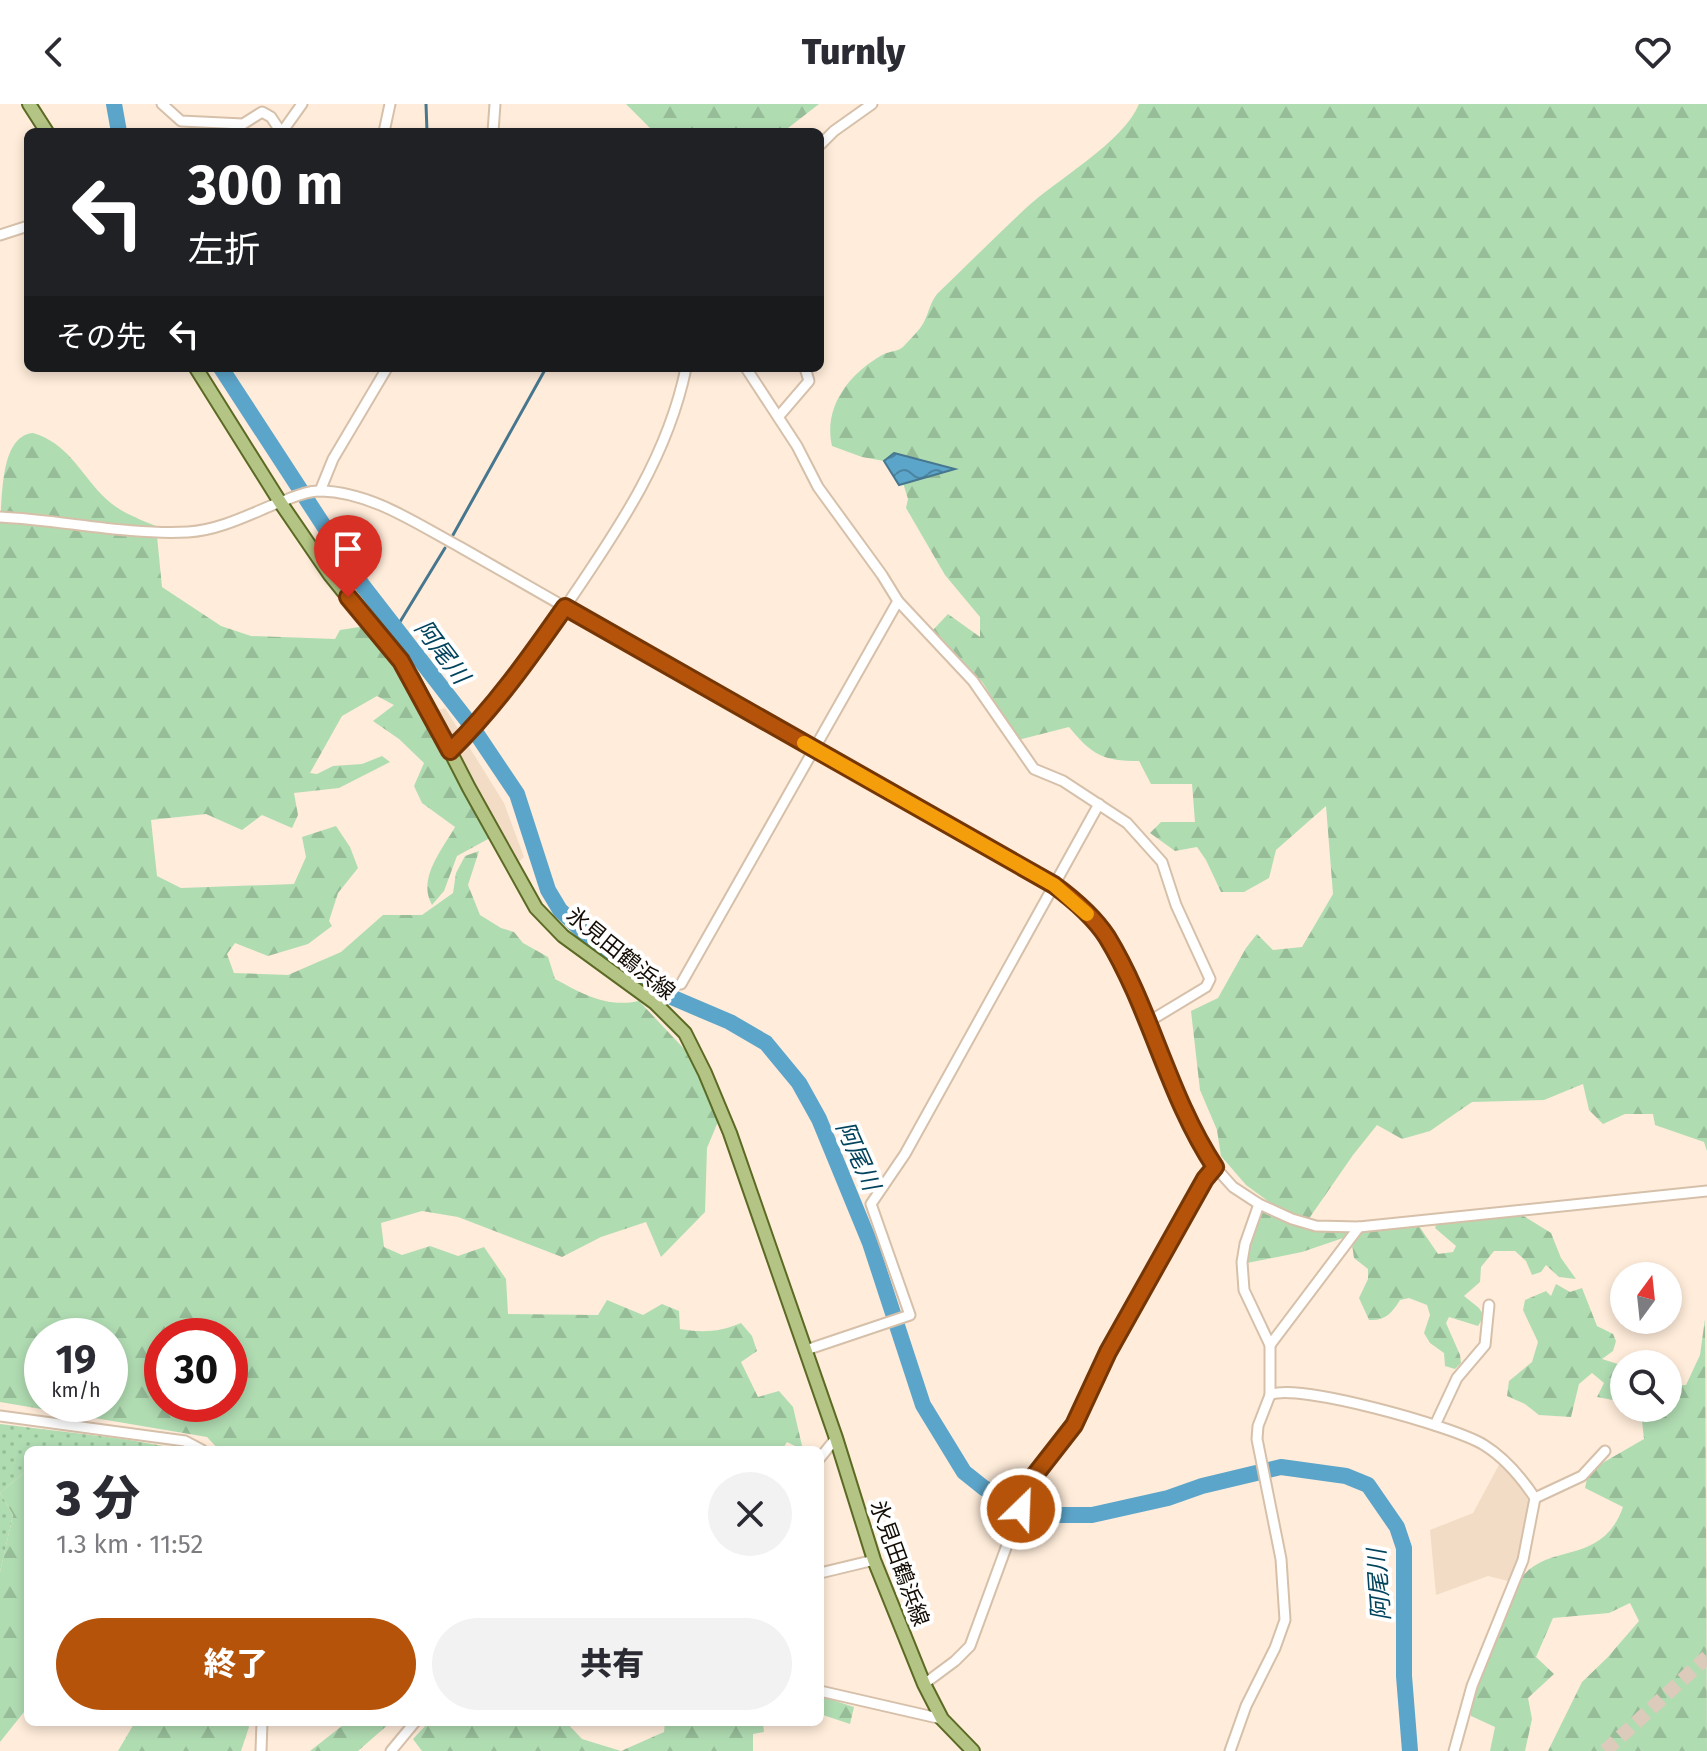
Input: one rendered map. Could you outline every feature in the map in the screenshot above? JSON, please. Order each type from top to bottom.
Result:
[{"type":"main road","points":[[29,104],[44,128]]},
{"type":"main road","name":"氷見田鶴浜線","points":[[199,372],[286,501],[330,575],[401,661],[536,908],[563,936],[655,1003],[685,1033],[730,1133],[836,1438],[874,1560],[924,1684],[942,1719],[973,1751]]},
{"type":"street","points":[[162,104],[181,121],[243,124],[262,112],[271,117],[279,128]]},
{"type":"street","points":[[284,128],[302,104]]},
{"type":"street","points":[[385,128],[390,104]]},
{"type":"street","points":[[493,128],[495,104]]},
{"type":"street","points":[[824,141],[872,104]]},
{"type":"street","points":[[0,235],[24,227]]},
{"type":"street","points":[[320,491],[333,459],[385,372]]},
{"type":"street","points":[[450,751],[479,721],[534,653],[631,508],[661,451],[681,394],[685,372]]},
{"type":"street","points":[[749,372],[779,416],[818,487],[898,601],[973,681],[1034,769],[1063,781],[1127,823],[1162,862],[1176,905],[1210,979],[1206,987],[1148,1022]]},
{"type":"street","points":[[779,416],[809,381],[806,372]]},
{"type":"street","points":[[0,517],[149,532],[191,532],[219,527],[309,492],[320,491],[370,501],[397,513],[1054,885],[1075,902],[1106,936],[1148,1022],[1195,1137],[1215,1167],[1233,1187],[1259,1204],[1292,1219],[1316,1226],[1359,1227],[1707,1191]]},
{"type":"street","points":[[681,984],[898,601]]},
{"type":"street","points":[[806,1350],[910,1315],[871,1204],[905,1154],[1099,804]]},
{"type":"street","points":[[924,1684],[970,1646],[1029,1485],[1074,1425],[1120,1329],[1205,1179],[1215,1167]]},
{"type":"street","points":[[1230,1751],[1246,1706],[1275,1648],[1285,1620],[1281,1559],[1258,1449],[1258,1426],[1270,1395],[1270,1345],[1244,1290],[1242,1262],[1259,1204]]},
{"type":"street","points":[[1270,1345],[1359,1227]]},
{"type":"street","points":[[1435,1425],[1457,1378],[1485,1345],[1489,1305]]},
{"type":"street","points":[[1270,1395],[1276,1392],[1314,1394],[1456,1431],[1485,1445],[1517,1472],[1535,1498],[1523,1560],[1472,1686],[1454,1751]]},
{"type":"street","points":[[0,1416],[185,1441],[194,1446]]},
{"type":"street","points":[[824,1453],[836,1438]]},
{"type":"street","points":[[1535,1498],[1582,1476],[1605,1451]]},
{"type":"street","points":[[824,1572],[874,1560]]},
{"type":"street","points":[[824,1692],[942,1719]]},
{"type":"street","points":[[261,1751],[262,1726]]},
{"type":"street","points":[[391,1751],[412,1726]]},
{"type":"shaded area","points":[[445,708],[504,803],[524,857],[517,863],[435,711]]},
{"type":"shaded area","points":[[1500,1463],[1520,1481],[1530,1504],[1525,1540],[1508,1581],[1488,1576],[1436,1595],[1430,1530],[1473,1513]]},
{"type":"green space","points":[[626,104],[819,104],[788,128],[650,128]]},
{"type":"green space","points":[[1139,104],[1707,104],[1707,1151],[1704,1142],[1655,1125],[1653,1114],[1625,1114],[1603,1124],[1589,1110],[1583,1084],[1544,1100],[1472,1102],[1430,1131],[1402,1139],[1377,1125],[1308,1220],[1280,1210],[1246,1185],[1221,1156],[1217,1130],[1200,1090],[1191,1011],[1218,998],[1257,934],[1273,950],[1302,947],[1333,894],[1326,806],[1276,850],[1269,878],[1244,892],[1221,892],[1197,847],[1175,851],[1150,833],[1161,822],[1195,822],[1192,784],[1151,784],[1139,761],[1107,758],[1092,750],[1069,727],[1018,740],[983,683],[933,630],[948,614],[980,637],[980,617],[945,575],[906,508],[908,499],[903,483],[953,470],[894,454],[884,461],[862,457],[832,446],[831,418],[849,382],[882,355],[904,346],[922,325],[937,294],[1026,208],[1105,146],[1131,118]]},
{"type":"green space","points":[[33,433],[64,451],[108,501],[127,514],[156,526],[162,587],[221,626],[251,636],[335,639],[340,630],[366,626],[417,703],[490,838],[457,856],[444,891],[432,905],[427,885],[429,875],[455,827],[422,803],[414,786],[424,763],[399,739],[373,721],[394,705],[377,696],[342,716],[310,773],[317,774],[333,766],[362,764],[382,756],[390,762],[339,788],[294,793],[298,815],[292,828],[262,815],[242,830],[206,814],[151,820],[157,876],[181,888],[294,884],[306,857],[302,837],[336,826],[350,847],[358,868],[338,893],[329,921],[332,926],[308,944],[268,956],[235,943],[227,954],[234,973],[288,975],[341,952],[383,915],[422,915],[453,893],[456,873],[465,856],[479,851],[468,885],[480,915],[514,932],[523,943],[548,957],[555,979],[605,1001],[639,1001],[687,1052],[720,1117],[707,1148],[705,1212],[661,1257],[646,1222],[601,1237],[562,1257],[458,1217],[422,1211],[381,1223],[384,1247],[402,1255],[430,1246],[458,1256],[484,1247],[506,1279],[508,1314],[598,1315],[607,1300],[643,1315],[662,1304],[679,1311],[680,1329],[711,1331],[741,1323],[752,1336],[757,1351],[741,1362],[758,1397],[779,1391],[793,1407],[802,1446],[787,1442],[784,1446],[215,1446],[207,1437],[118,1422],[128,1422],[128,1318],[24,1318],[24,1406],[0,1402],[0,522],[9,456],[22,437]]},
{"type":"green space","points":[[1263,1212],[1307,1230],[1350,1233],[1302,1252],[1247,1263],[1249,1240]]},
{"type":"green space","points":[[1517,1212],[1551,1233],[1561,1258],[1576,1279],[1559,1277],[1546,1265],[1541,1272],[1532,1275],[1526,1261],[1515,1251],[1494,1251],[1481,1267],[1480,1282],[1464,1296],[1484,1316],[1478,1326],[1449,1317],[1446,1323],[1460,1355],[1461,1363],[1455,1369],[1445,1366],[1444,1353],[1430,1343],[1424,1333],[1430,1315],[1427,1305],[1409,1298],[1400,1300],[1388,1315],[1369,1320],[1359,1298],[1368,1279],[1368,1269],[1354,1258],[1352,1244],[1359,1233],[1419,1226],[1438,1254],[1453,1252],[1456,1246],[1435,1228],[1437,1222]]},
{"type":"green space","points":[[1556,1284],[1570,1292],[1582,1288],[1597,1326],[1613,1334],[1616,1341],[1613,1350],[1602,1359],[1610,1362],[1610,1399],[1597,1397],[1604,1383],[1592,1373],[1579,1384],[1571,1417],[1539,1415],[1507,1396],[1509,1381],[1532,1362],[1538,1342],[1523,1310],[1525,1300],[1546,1291],[1551,1296]]},
{"type":"green space","points":[[1705,1319],[1707,1751],[1548,1751],[1582,1682],[1639,1621],[1630,1603],[1609,1613],[1553,1618],[1536,1657],[1554,1674],[1528,1698],[1532,1719],[1525,1751],[1490,1751],[1495,1727],[1471,1716],[1470,1704],[1522,1577],[1534,1566],[1589,1546],[1614,1526],[1623,1507],[1585,1488],[1588,1474],[1644,1439],[1642,1422],[1682,1422],[1682,1385],[1686,1385],[1700,1355]]},
{"type":"green space","points":[[0,1424],[163,1446],[24,1446],[24,1472],[0,1493]]},
{"type":"green space","points":[[24,1472],[24,1712],[0,1742],[0,1572],[13,1515],[0,1493]]},
{"type":"green space","points":[[0,1493],[13,1515],[0,1572]]},
{"type":"green space","points":[[824,1697],[854,1707],[850,1724],[824,1715]]},
{"type":"green space","points":[[133,1726],[249,1727],[241,1751],[118,1751]]},
{"type":"green space","points":[[342,1726],[386,1726],[358,1751],[310,1751]]},
{"type":"green space","points":[[425,1726],[570,1726],[582,1739],[621,1751],[422,1751],[413,1739]]},
{"type":"green space","points":[[665,1726],[763,1726],[764,1732],[753,1734],[753,1751],[621,1751],[664,1732]]},
{"type":"water","points":[[894,453],[955,469],[899,485],[884,461]]},
{"type":"waterway","name":"阿尾川","points":[[114,104],[118,128]]},
{"type":"waterway","points":[[426,104],[427,128]]},
{"type":"waterway","name":"阿尾川","points":[[224,372],[363,586],[470,724],[517,794],[548,890],[560,910],[613,960],[669,996],[730,1022],[766,1043],[799,1083],[819,1119],[870,1243],[923,1405],[964,1472],[1000,1496],[1057,1515],[1092,1515],[1281,1467],[1346,1476],[1368,1485],[1397,1527],[1404,1548],[1404,1676],[1410,1751]]},
{"type":"waterway","points":[[453,535],[544,372]]},
{"type":"waterway","points":[[395,630],[445,548]]},
{"type":"tunnel","points":[[1605,1751],[1707,1657]]},
{"type":"slow traffic","points":[[804,743],[1054,885],[1087,914]]},
{"type":"route","points":[[348,597],[412,677],[450,751],[485,714],[534,653],[565,607],[1054,885],[1075,902],[1106,936],[1148,1022],[1195,1137],[1215,1167],[1205,1179],[1120,1329],[1074,1425],[1029,1485],[1021,1509]]}]
